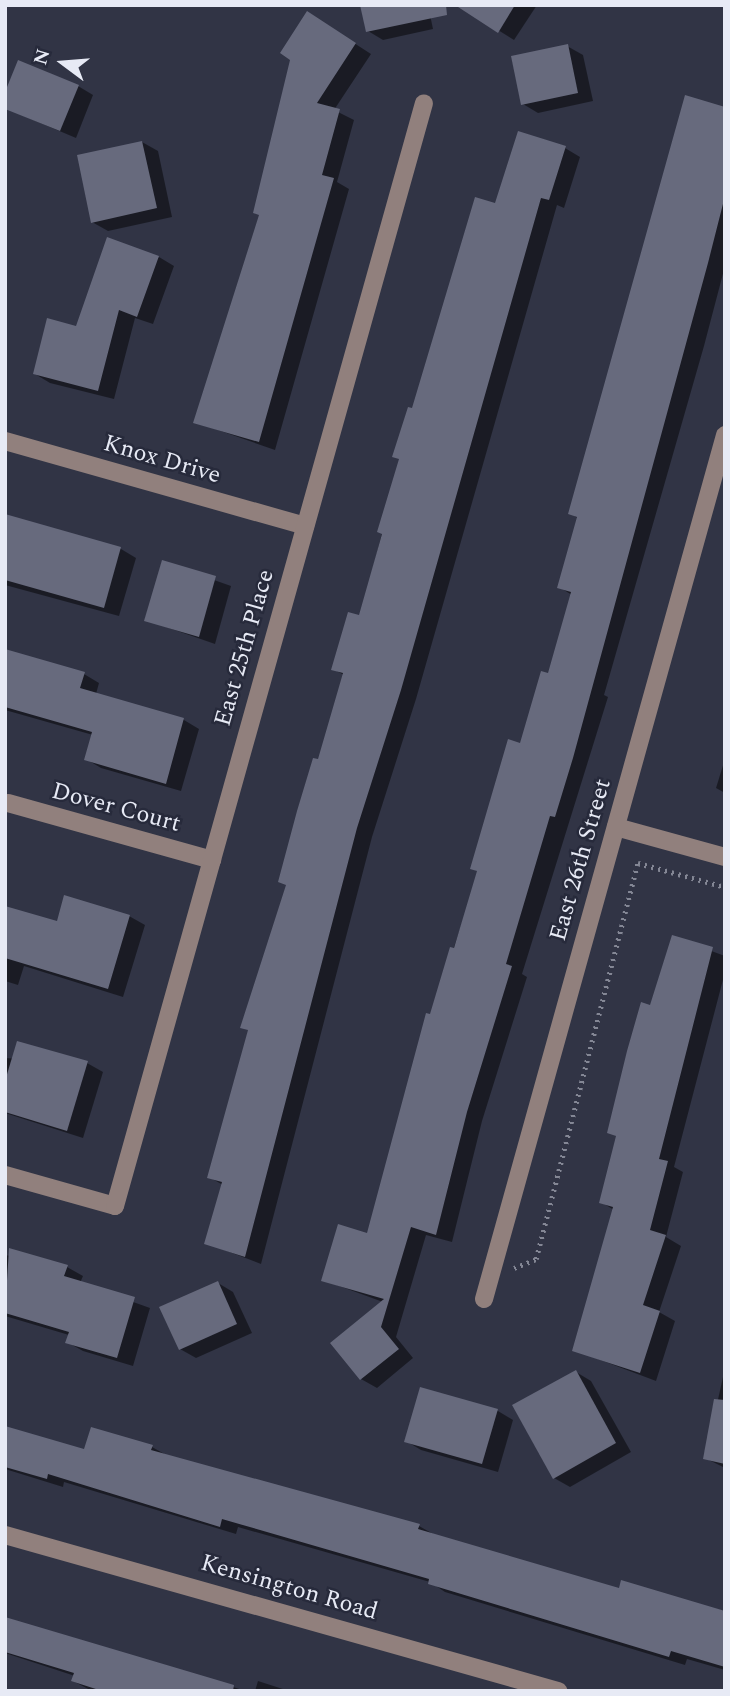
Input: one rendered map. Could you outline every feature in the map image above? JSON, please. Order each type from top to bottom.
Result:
[{"type":"street","name":"East 25th Place","points":[[5,1175],[115,1206],[424,103]]},
{"type":"street","name":"East 26th Street","points":[[487,1290],[725,435]]},
{"type":"street","name":"Knox Drive","points":[[5,441],[305,526]]},
{"type":"street","name":"Dover Court","points":[[8,803],[212,860]]},
{"type":"street","points":[[616,827],[725,857]]},
{"type":"street","name":"Kensington Road","points":[[5,1535],[558,1691]]},
{"type":"path","points":[[487,1290],[536,1259],[638,863],[725,887]]},
{"type":"building","points":[[360,5],[446,5],[447,15],[366,32]]},
{"type":"building","points":[[455,5],[515,5],[498,33]]},
{"type":"building","points":[[307,11],[356,43],[317,103],[340,109],[322,175],[334,178],[259,442],[193,423],[259,215],[253,213],[290,60],[280,53]]},
{"type":"building","points":[[568,44],[578,93],[521,105],[511,56]]},
{"type":"building","points":[[18,60],[79,85],[60,131],[5,109],[5,92]]},
{"type":"building","points":[[685,95],[725,107],[725,196],[573,758],[555,817],[550,816],[506,964],[512,966],[467,1112],[436,1235],[411,1227],[381,1327],[399,1349],[360,1380],[330,1343],[384,1299],[321,1281],[338,1224],[367,1233],[426,1013],[430,1014],[450,947],[454,948],[477,871],[470,869],[508,739],[520,743],[541,671],[548,673],[571,592],[557,588],[577,517],[568,514]]},
{"type":"building","points":[[518,131],[566,146],[549,200],[541,198],[401,690],[357,828],[245,1257],[204,1244],[222,1182],[207,1178],[248,1030],[240,1028],[286,885],[278,882],[297,811],[313,758],[318,759],[343,673],[331,670],[348,612],[359,615],[382,534],[377,532],[399,459],[392,457],[408,407],[412,408],[475,197],[495,203]]},
{"type":"building","points":[[142,141],[157,208],[91,223],[77,155]]},
{"type":"building","points":[[107,237],[159,256],[137,317],[119,310],[98,391],[33,374],[47,318],[76,326]]},
{"type":"building","points":[[5,514],[121,547],[104,608],[5,580]]},
{"type":"building","points":[[162,560],[216,576],[199,637],[144,621]]},
{"type":"building","points":[[5,649],[85,672],[80,688],[184,718],[166,784],[84,760],[92,732],[5,707]]},
{"type":"building","points":[[64,895],[130,915],[108,989],[5,958],[5,906],[57,921]]},
{"type":"building","points":[[672,935],[713,947],[659,1159],[668,1161],[650,1230],[666,1235],[643,1305],[660,1311],[640,1373],[572,1351],[613,1207],[599,1203],[616,1136],[607,1133],[641,1002],[650,1005]]},
{"type":"building","points":[[17,1041],[88,1061],[67,1131],[5,1112],[5,1081]]},
{"type":"building","points":[[9,1248],[68,1265],[64,1276],[135,1297],[117,1358],[65,1343],[69,1332],[5,1313]]},
{"type":"building","points":[[218,1281],[237,1324],[179,1350],[159,1307]]},
{"type":"building","points":[[576,1370],[616,1443],[553,1479],[512,1405]]},
{"type":"building","points":[[420,1387],[498,1409],[482,1464],[404,1442]]},
{"type":"building","points":[[714,1399],[725,1400],[725,1464],[703,1459]]},
{"type":"building","points":[[5,1426],[84,1449],[91,1427],[153,1445],[151,1450],[420,1524],[418,1529],[619,1588],[621,1580],[725,1611],[725,1667],[671,1651],[669,1657],[428,1584],[429,1579],[222,1519],[220,1527],[48,1474],[47,1479],[5,1467]]},
{"type":"building","points":[[5,1617],[234,1685],[233,1691],[102,1691],[71,1681],[74,1673],[5,1652]]}]
